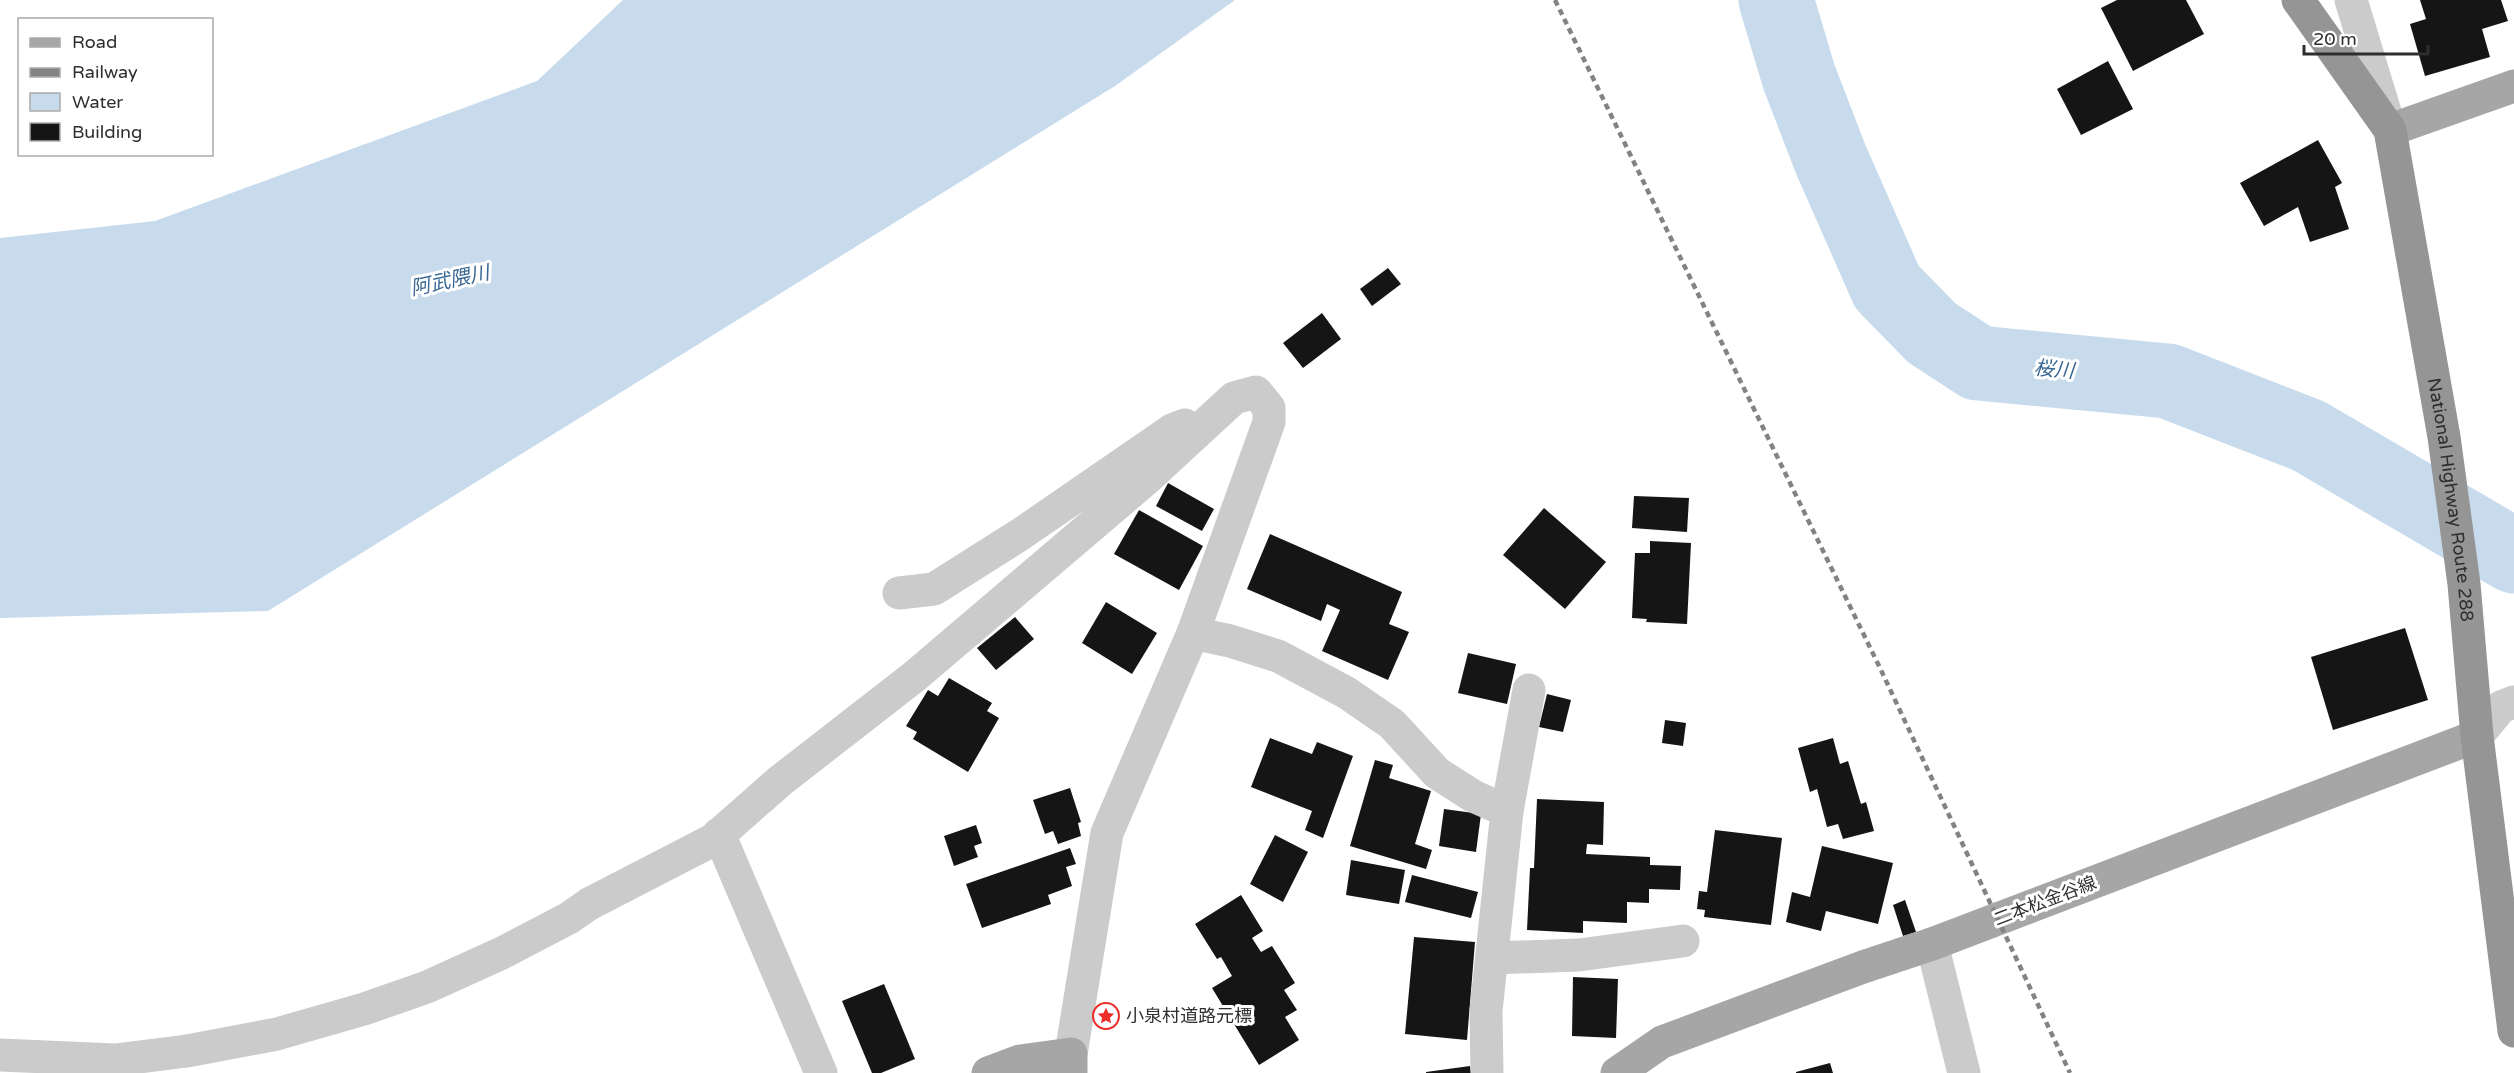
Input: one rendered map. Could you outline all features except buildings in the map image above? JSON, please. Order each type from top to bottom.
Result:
[{"type":"highway","name":"National Highway Route 288","points":[[2298,0],[2390,130],[2444,437],[2464,584],[2477,736],[2514,1031]]},
{"type":"main road","points":[[2390,130],[2514,86]]},
{"type":"main road","name":"二本松金谷線","points":[[1617,1073],[1662,1041],[1932,944],[2477,736]]},
{"type":"main road","points":[[988,1073],[1020,1061],[1071,1064]]},
{"type":"street","points":[[2351,0],[2390,130]]},
{"type":"street","points":[[0,1055],[115,1060],[187,1051],[277,1034],[364,1009],[427,987],[502,953],[569,918],[589,904],[713,840],[780,781],[915,676],[1144,481],[1234,398],[1248,392],[1256,392],[1269,408],[1269,422],[1193,633],[1107,833],[1071,1064]]},
{"type":"street","points":[[899,593],[934,589],[1021,534],[1172,430],[1215,414]]},
{"type":"street","points":[[1193,633],[1230,641],[1278,656],[1347,693],[1392,724],[1437,773],[1473,796],[1507,810]]},
{"type":"street","points":[[1487,1073],[1486,1011],[1507,810],[1529,690]]},
{"type":"street","points":[[2477,736],[2501,707],[2514,702]]},
{"type":"street","points":[[720,834],[821,1073]]},
{"type":"street","points":[[1492,958],[1579,955],[1683,941]]},
{"type":"street","points":[[1932,944],[1965,1073]]},
{"type":"water","name":"阿武隈川","points":[[623,0],[1235,0],[1115,86],[268,611],[0,618],[0,238],[155,221],[537,81]]},
{"type":"waterway","name":"桜川","points":[[1776,0],[1799,77],[1831,160],[1887,287],[1932,333],[1978,363],[2168,381],[2309,436],[2514,556]]},
{"type":"railway","points":[[1555,0],[1880,668],[2070,1073]]},
{"type":"place","name":"小泉村道路元標","points":[[1106,1016]]}]
